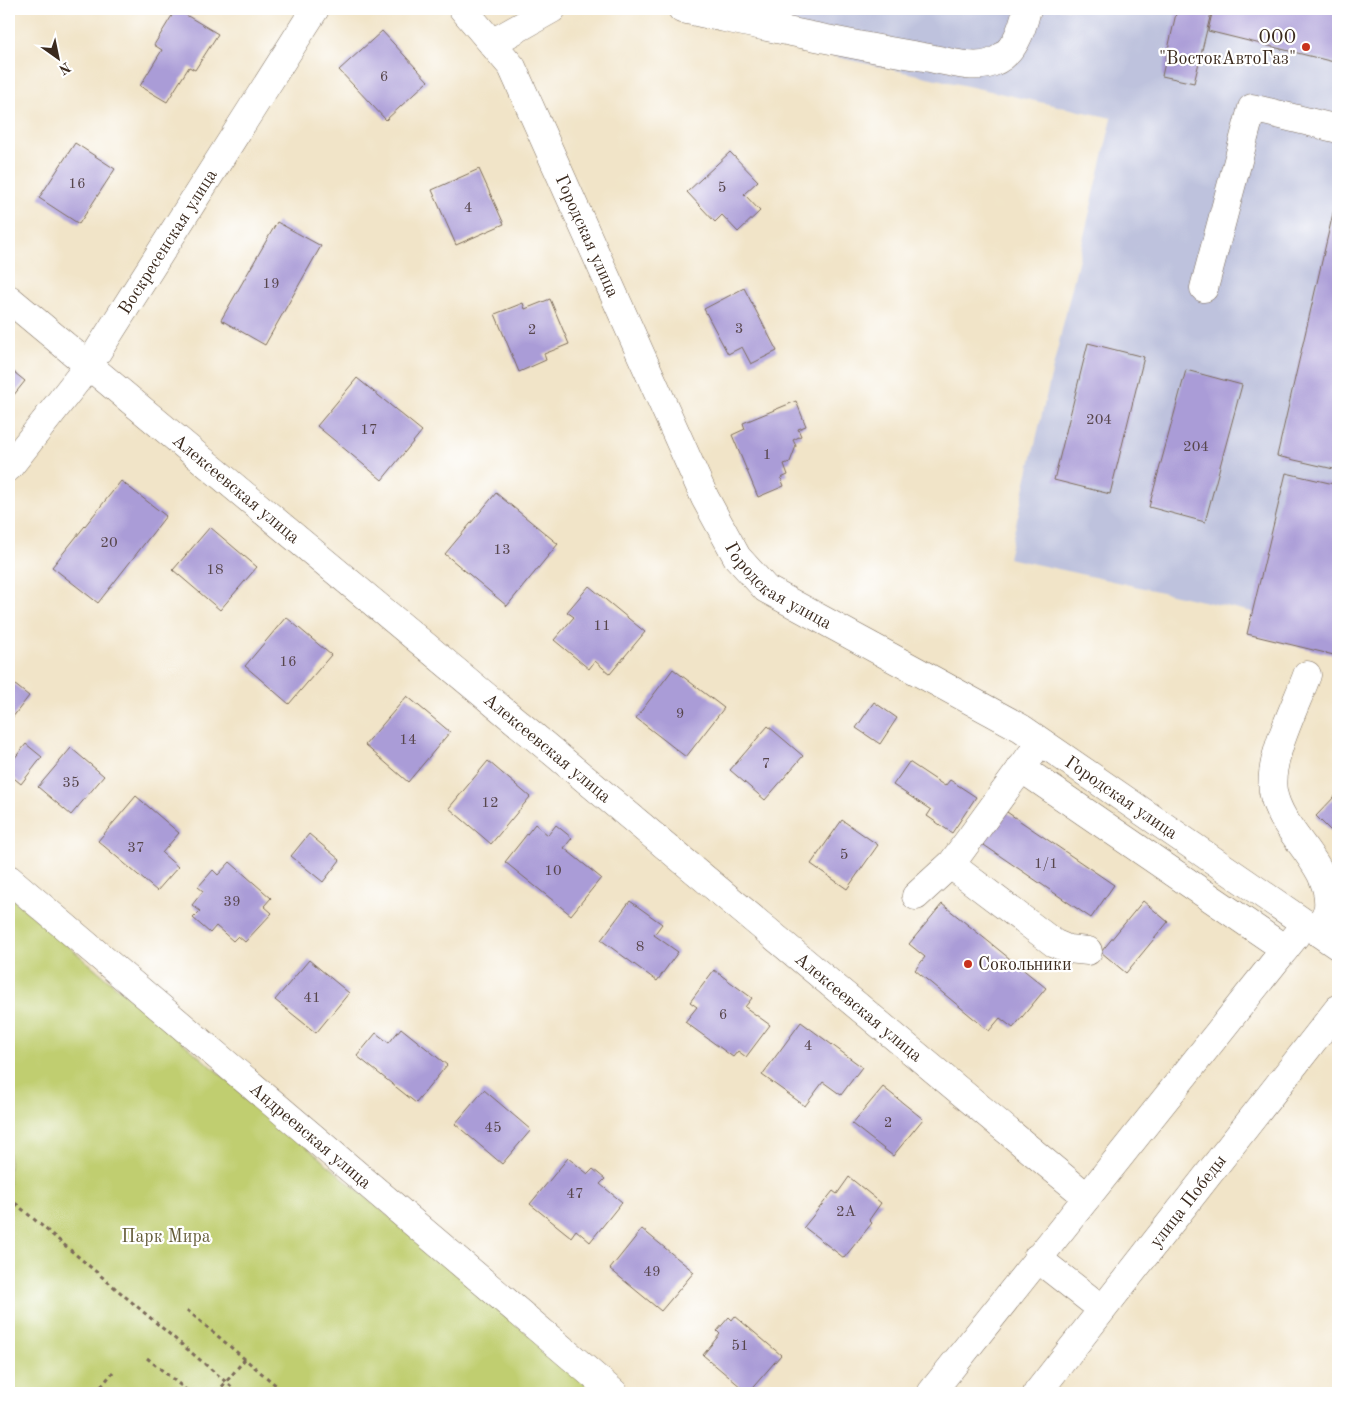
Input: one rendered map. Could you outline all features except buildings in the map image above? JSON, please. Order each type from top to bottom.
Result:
[{"type":"street","name":"Воскресенская улица","points":[[9,467],[89,365],[315,9]]},
{"type":"street","name":"Городская улица","points":[[463,9],[512,67],[705,498],[737,557],[766,589],[1021,728],[1320,934]]},
{"type":"street","points":[[492,43],[552,9]]},
{"type":"street","points":[[682,9],[856,46],[970,65],[991,63],[1015,44],[1023,27],[1027,9]]},
{"type":"street","points":[[1204,288],[1252,108],[1338,129]]},
{"type":"street","name":"Алексеевская улица","points":[[9,299],[1087,1196]]},
{"type":"street","points":[[931,1393],[1285,949],[1320,934],[1328,909],[1327,886],[1279,811],[1273,791],[1274,767],[1307,674]]},
{"type":"street","points":[[916,896],[951,865],[1041,742]]},
{"type":"street","points":[[1021,768],[1285,949]]},
{"type":"street","points":[[951,865],[1054,943],[1068,949],[1088,951]]},
{"type":"street","name":"Андреевская улица","points":[[9,878],[614,1393]]},
{"type":"street","name":"улица Победы","points":[[1037,1393],[1338,1009]]},
{"type":"street","points":[[1037,1258],[1102,1309]]},
{"type":"path","points":[[9,1198],[239,1393]]},
{"type":"path","points":[[187,1310],[285,1393]]},
{"type":"path","points":[[148,1358],[190,1393]]},
{"type":"path","points":[[217,1393],[245,1359]]},
{"type":"path","points":[[96,1393],[113,1372]]},
{"type":"shaded area","points":[[771,9],[1338,9],[1338,631],[1008,558],[1112,118],[764,41]]},
{"type":"green space","name":"Парк Мира","points":[[9,896],[598,1393],[9,1393]]},
{"type":"place","name":"ООО \"ВостокАвтоГаз\"","points":[[1306,47]]},
{"type":"place","name":"Сокольники","points":[[968,964]]}]
